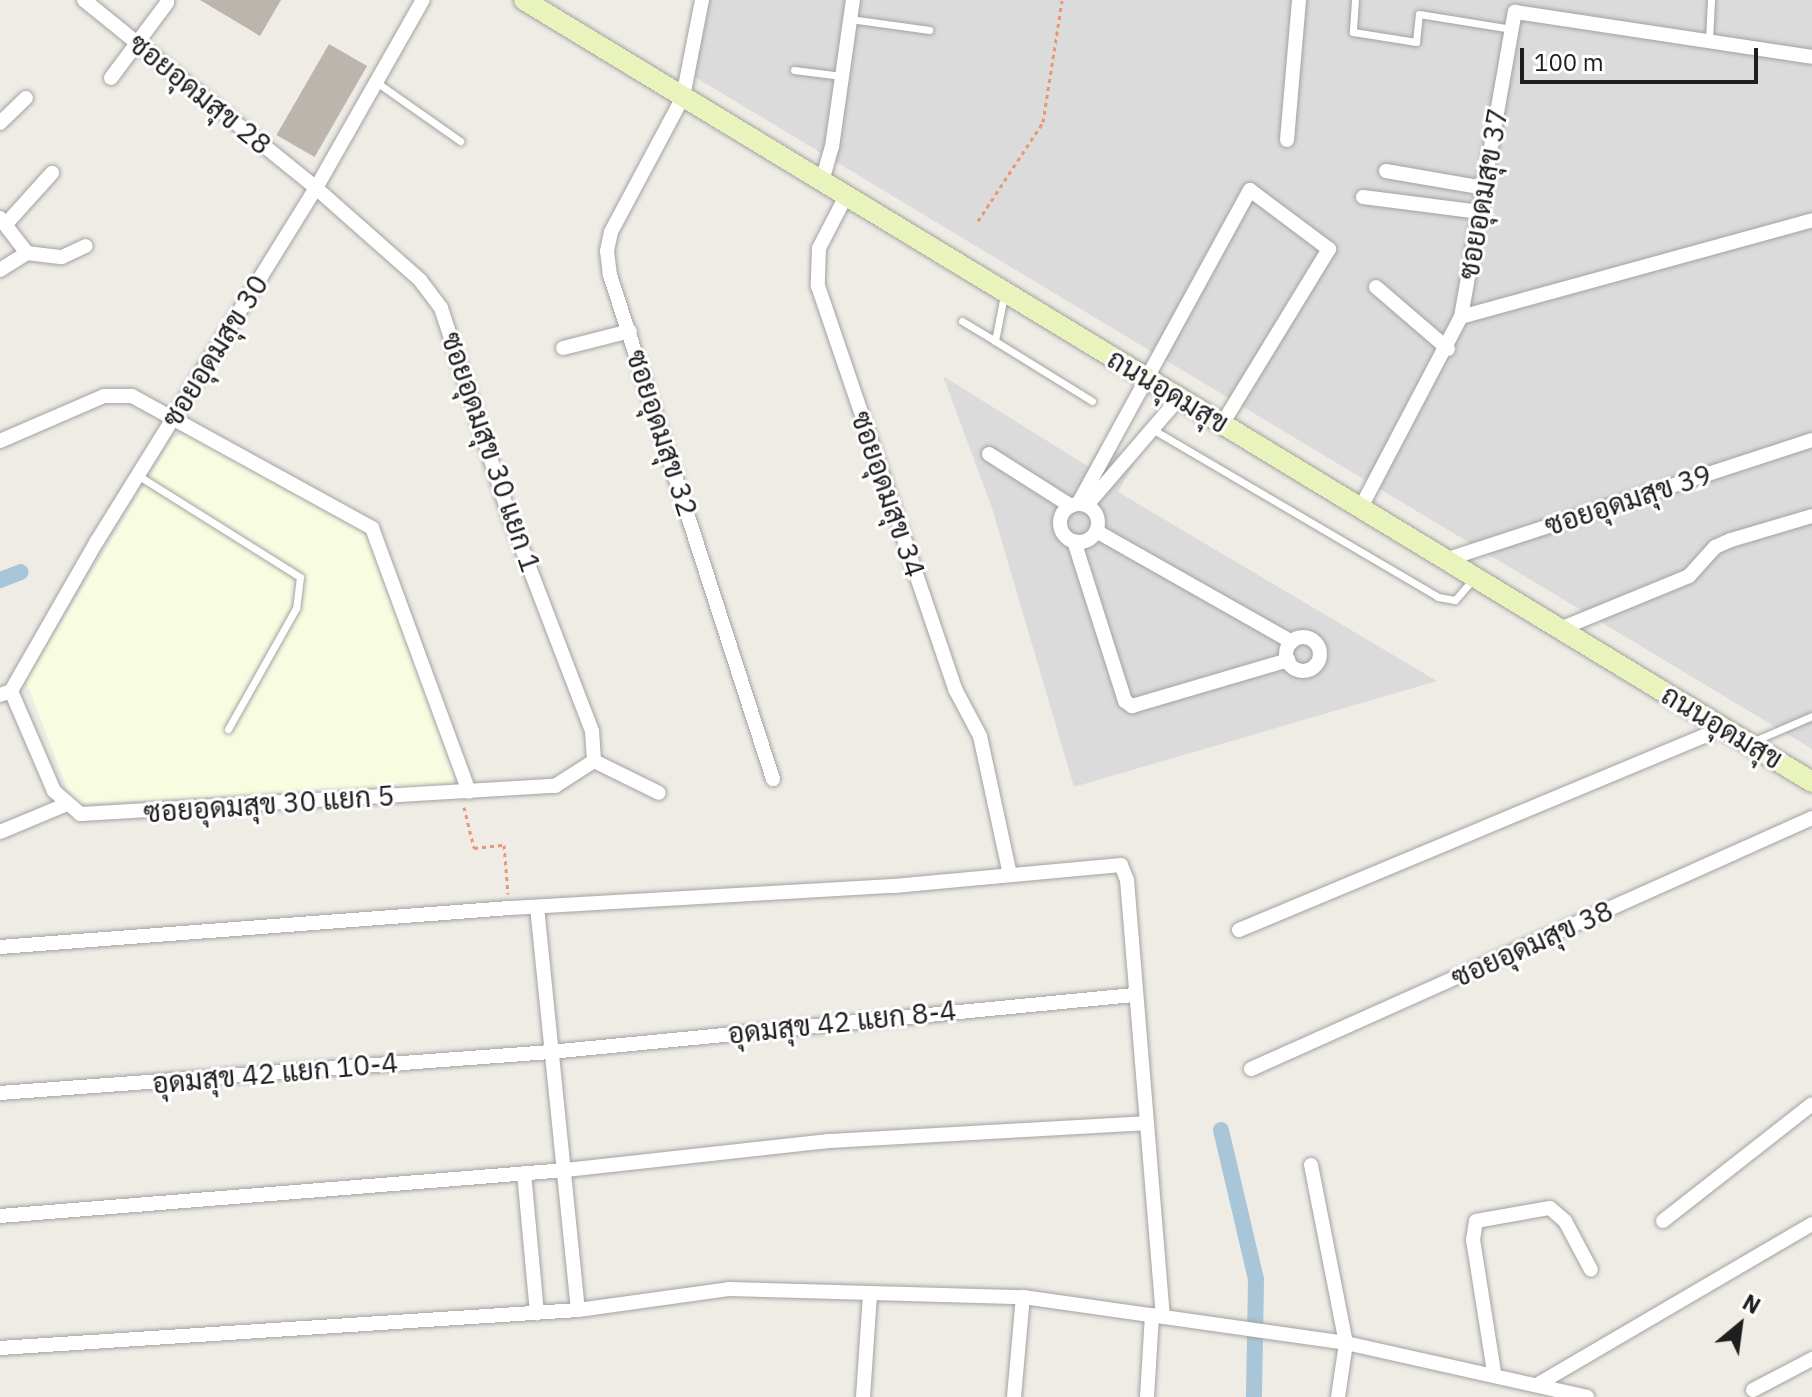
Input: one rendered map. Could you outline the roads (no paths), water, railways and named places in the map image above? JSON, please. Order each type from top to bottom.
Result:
[{"type":"main road","name":"ถนนอุดมสุข","points":[[530,2],[1812,782]]},
{"type":"street","name":"ซอยอุดมสุข 28","points":[[84,0],[316,188]]},
{"type":"street","name":"ซอยอุดมสุข 30","points":[[5,693],[316,188],[423,0]]},
{"type":"street","name":"ซอยอุดมสุข 32","points":[[702,0],[683,97],[609,241],[610,275],[773,779]]},
{"type":"street","points":[[822,181],[853,0]]},
{"type":"street","points":[[1287,140],[1299,0]]},
{"type":"street","points":[[111,78],[167,3]]},
{"type":"street","name":"ซอยอุดมสุข 37","points":[[1360,509],[1448,349],[1461,317],[1516,6],[1812,57]]},
{"type":"street","points":[[0,123],[26,98]]},
{"type":"street","points":[[1386,171],[1484,188]]},
{"type":"street","points":[[52,173],[3,221],[24,248],[62,257],[86,246]]},
{"type":"street","name":"ซอยอุดมสุข 30 แยก 1","points":[[316,188],[420,280],[441,308],[508,512],[592,731],[594,761]]},
{"type":"street","points":[[1079,505],[1145,377],[1250,190],[1329,249],[1222,424]]},
{"type":"street","name":"ซอยอุดมสุข 34","points":[[846,196],[819,248],[818,286],[955,689],[980,736],[995,791],[1010,875]]},
{"type":"street","points":[[1363,197],[1480,212]]},
{"type":"street","points":[[1461,317],[1812,220]]},
{"type":"street","points":[[0,270],[24,248]]},
{"type":"street","points":[[1376,287],[1448,349]]},
{"type":"street","points":[[563,348],[630,331]]},
{"type":"street","points":[[0,441],[104,396],[132,396],[175,415],[372,528],[465,792]]},
{"type":"street","points":[[989,454],[1079,505],[1098,519],[1096,531],[1087,540],[1074,541],[1063,534],[1060,521],[1079,505],[1179,398]]},
{"type":"street","name":"ซอยอุดมสุข 39","points":[[1445,560],[1812,440]]},
{"type":"street","points":[[1560,629],[1689,576],[1715,547],[1812,516]]},
{"type":"street","points":[[1096,531],[1292,642],[1310,638],[1319,648],[1319,661],[1303,670],[1288,660]]},
{"type":"street","points":[[1074,541],[1125,701],[1132,706],[1288,660]]},
{"type":"street","points":[[1288,660],[1292,642]]},
{"type":"street","points":[[0,832],[65,805],[5,693]]},
{"type":"street","points":[[1239,930],[1723,728]]},
{"type":"street","points":[[594,761],[659,793]]},
{"type":"street","name":"ซอยอุดมสุข 30 แยก 5","points":[[65,805],[80,814],[104,815],[555,786],[594,761]]},
{"type":"street","name":"ซอยอุดมสุข 38","points":[[1251,1069],[1812,818]]},
{"type":"street","points":[[0,947],[1121,865],[1127,880],[1158,1314],[1147,1397]]},
{"type":"street","points":[[537,907],[578,1310]]},
{"type":"street","name":"อุดมสุข 42 แยก 8-4","points":[[550,1052],[1133,995]]},
{"type":"street","name":"อุดมสุข 42 แยก 10-4","points":[[0,1093],[550,1052]]},
{"type":"street","points":[[1663,1221],[1812,1104]]},
{"type":"street","points":[[0,1216],[566,1170],[828,1141],[1146,1123]]},
{"type":"street","points":[[1311,1165],[1346,1343],[1338,1397]]},
{"type":"street","points":[[524,1173],[537,1313]]},
{"type":"street","points":[[1494,1372],[1473,1240],[1476,1221],[1550,1208],[1565,1221],[1591,1270]]},
{"type":"street","points":[[1533,1397],[1540,1383],[1812,1224]]},
{"type":"street","points":[[0,1348],[578,1310],[729,1289],[1023,1297],[1346,1343],[1494,1372],[1587,1397]]},
{"type":"street","points":[[863,1397],[870,1295]]},
{"type":"street","points":[[1014,1397],[1023,1297]]},
{"type":"street","points":[[1753,1390],[1812,1359]]},
{"type":"lane","points":[[1355,0],[1353,32],[1416,42],[1419,14],[1512,29]]},
{"type":"lane","points":[[1709,41],[1711,0]]},
{"type":"lane","points":[[850,19],[929,30]]},
{"type":"lane","points":[[794,70],[842,76]]},
{"type":"lane","points":[[376,82],[460,141]]},
{"type":"lane","points":[[995,341],[1004,293]]},
{"type":"lane","points":[[962,321],[1092,401]]},
{"type":"lane","points":[[1152,429],[1438,597],[1455,600],[1474,578]]},
{"type":"lane","points":[[139,476],[300,577],[296,608],[228,729]]},
{"type":"lane","points":[[1748,743],[1812,716]]},
{"type":"waterway","points":[[0,580],[21,572]]},
{"type":"waterway","points":[[1221,1130],[1256,1279],[1254,1397]]}]
